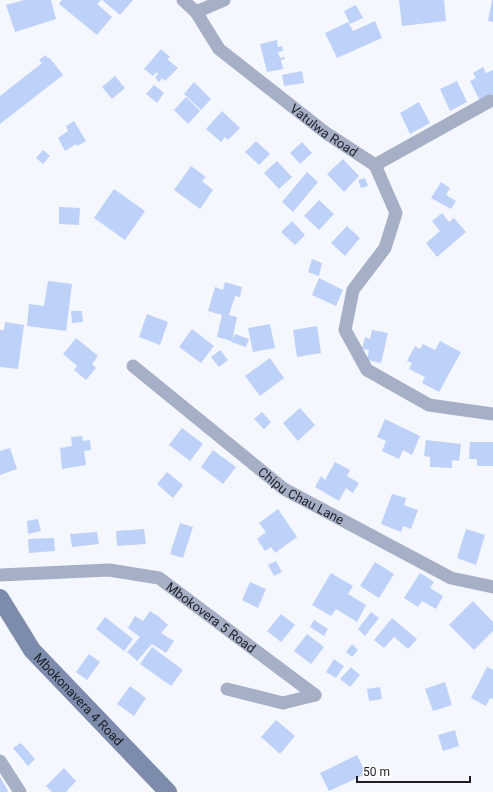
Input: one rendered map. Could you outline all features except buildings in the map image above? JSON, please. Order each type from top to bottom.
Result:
[{"type":"street","name":"Vatulwa Road","points":[[183,0],[196,12],[219,49],[326,133],[375,165]]},
{"type":"street","points":[[196,12],[224,0]]},
{"type":"street","points":[[490,101],[375,165],[396,213],[385,248],[353,290],[345,330],[367,370],[429,405],[493,414]]},
{"type":"street","name":"Chipu Chau Lane","points":[[133,366],[284,489],[451,578],[493,587]]},
{"type":"street","name":"Mbokovera 5 Road","points":[[0,575],[109,570],[159,578],[315,695],[283,703],[227,689]]},
{"type":"street","name":"Mbokonavera 4 Road","points":[[0,598],[32,650],[168,792]]},
{"type":"street","points":[[0,761],[20,792]]}]
